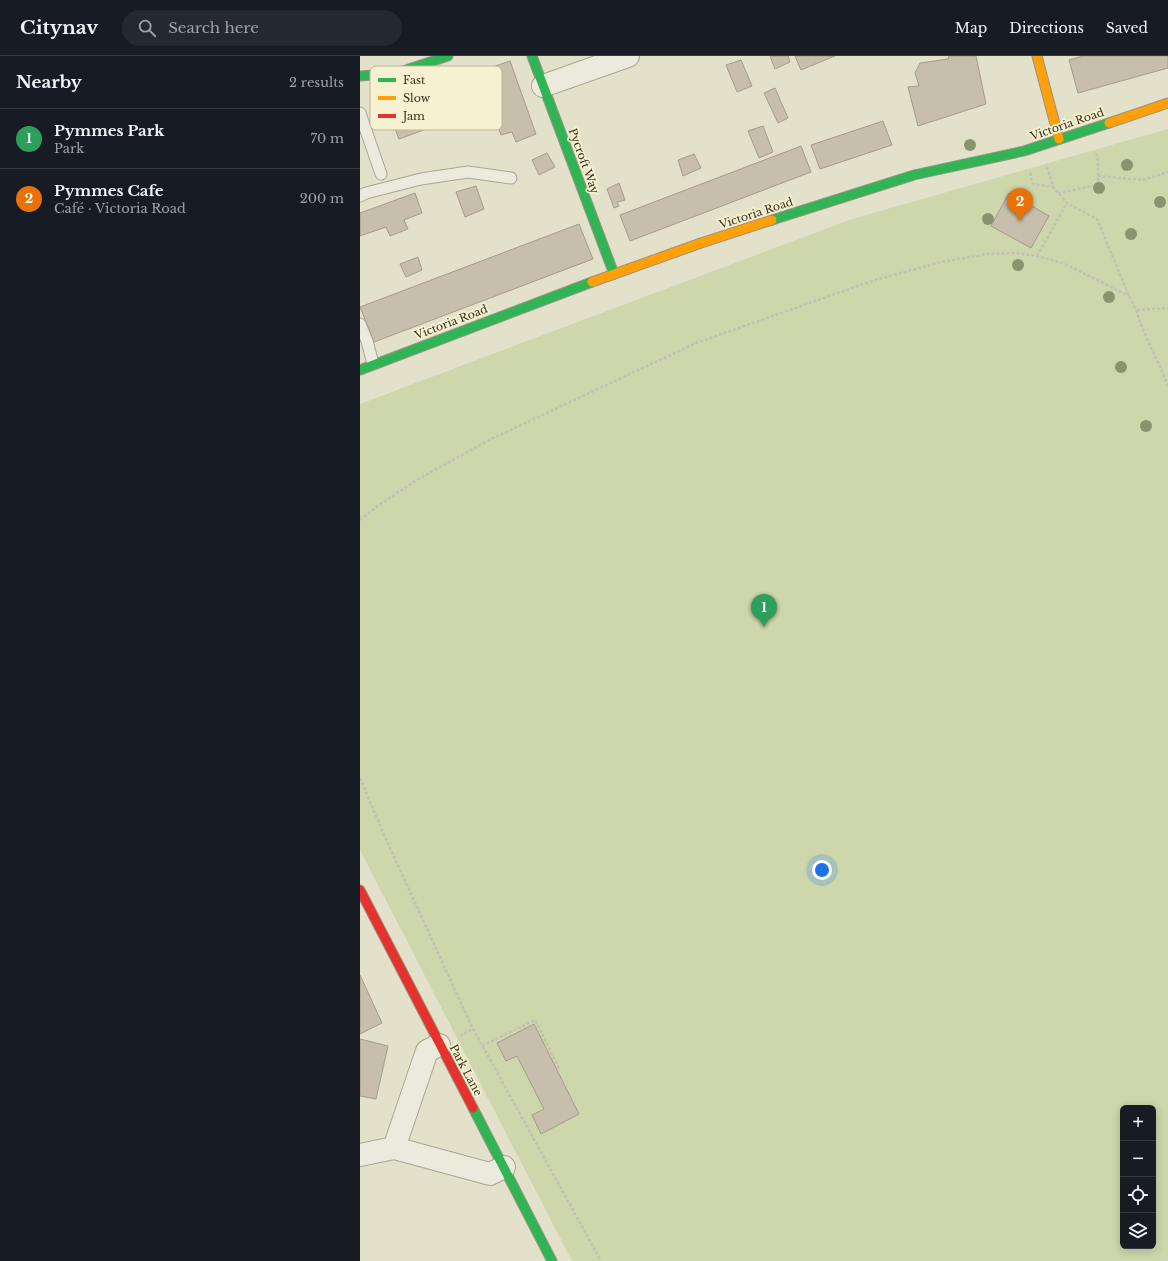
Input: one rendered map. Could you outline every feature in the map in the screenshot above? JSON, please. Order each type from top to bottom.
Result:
[{"type":"street","points":[[413,66],[426,60],[448,56]]},
{"type":"street","name":"Pycroft Way","points":[[532,56],[614,274]]},
{"type":"street","points":[[543,86],[628,56]]},
{"type":"street","points":[[1037,56],[1059,139]]},
{"type":"street","points":[[360,76],[370,75]]},
{"type":"street","name":"Victoria Road","points":[[360,370],[614,274],[701,243],[914,175],[1024,151],[1168,103]]},
{"type":"street","name":"Park Lane","points":[[360,890],[552,1261]]},
{"type":"street","points":[[394,1148],[428,1051],[439,1045]]},
{"type":"street","points":[[360,1155],[394,1148],[490,1174],[504,1166]]},
{"type":"lane","points":[[360,114],[381,174]]},
{"type":"lane","points":[[360,196],[366,193],[421,179],[468,172],[511,178]]},
{"type":"lane","points":[[360,324],[367,341],[373,364]]},
{"type":"path","points":[[1057,193],[1098,185],[1098,161],[1096,149]]},
{"type":"path","points":[[1046,166],[1057,193],[1067,203],[1097,219],[1136,310],[1140,325],[1168,385]]},
{"type":"path","points":[[1029,169],[1033,184],[1054,187]]},
{"type":"path","points":[[1098,176],[1143,180],[1168,172]]},
{"type":"path","points":[[1037,256],[1067,203]]},
{"type":"path","points":[[360,520],[415,481],[489,440],[696,343],[875,280],[941,262],[988,254],[1015,253],[1037,256],[1065,264],[1129,296]]},
{"type":"path","points":[[1136,310],[1168,308]]},
{"type":"path","points":[[360,778],[385,837],[482,1046],[601,1261]]},
{"type":"path","points":[[482,1046],[535,1020],[560,1071]]},
{"type":"green space","points":[[1168,129],[1168,1261],[572,1261],[360,850],[360,404],[852,219]]},
{"type":"building","points":[[770,56],[788,56],[790,62],[775,69]]},
{"type":"building","points":[[795,56],[835,56],[801,70]]},
{"type":"building","points":[[949,56],[976,56],[986,104],[918,126],[908,87],[919,86],[915,73],[920,63],[948,59]]},
{"type":"building","points":[[1083,56],[1168,56],[1168,68],[1078,93],[1069,60]]},
{"type":"building","points":[[741,60],[752,86],[737,92],[726,65]]},
{"type":"building","points":[[510,61],[536,134],[516,142],[512,132],[501,135],[499,130],[502,130],[502,66],[495,66]]},
{"type":"building","points":[[775,88],[788,118],[778,123],[764,93]]},
{"type":"building","points":[[883,121],[892,145],[820,169],[811,145]]},
{"type":"building","points":[[763,126],[773,152],[759,158],[748,131]]},
{"type":"building","points":[[395,130],[424,130],[399,139]]},
{"type":"building","points":[[801,146],[811,172],[630,241],[620,215]]},
{"type":"building","points":[[547,153],[555,167],[539,175],[532,160]]},
{"type":"building","points":[[694,154],[701,168],[683,176],[678,160]]},
{"type":"building","points":[[619,183],[625,200],[617,202],[619,206],[614,208],[607,189]]},
{"type":"building","points":[[476,186],[484,209],[465,217],[456,192]]},
{"type":"building","points":[[415,193],[422,213],[404,220],[408,229],[390,236],[386,227],[360,236],[360,213]]},
{"type":"building","points":[[1009,193],[1049,216],[1031,248],[991,226]]},
{"type":"building","points":[[579,224],[593,259],[374,342],[360,307]]},
{"type":"building","points":[[418,257],[422,270],[406,277],[400,264]]},
{"type":"building","points":[[360,975],[382,1023],[360,1034]]},
{"type":"building","points":[[534,1024],[579,1114],[541,1134],[532,1115],[544,1109],[517,1056],[506,1061],[497,1043]]},
{"type":"building","points":[[360,1039],[388,1046],[376,1099],[360,1096]]},
{"type":"traffic: fast","points":[[418,66],[448,56]]},
{"type":"traffic: fast","points":[[532,56],[614,274]]},
{"type":"traffic: fast","points":[[360,76],[370,75]]},
{"type":"traffic: fast","points":[[772,220],[914,175],[1024,151],[1109,123]]},
{"type":"traffic: fast","points":[[360,370],[592,282]]},
{"type":"traffic: fast","points":[[473,1108],[552,1261]]},
{"type":"traffic: slow","points":[[1037,56],[1059,139]]},
{"type":"traffic: slow","points":[[1109,123],[1168,103]]},
{"type":"traffic: slow","points":[[592,282],[701,243],[772,220]]},
{"type":"traffic: jam","points":[[360,890],[473,1108]]},
{"type":"place","name":"Pymmes Cafe","points":[[1020,221]]},
{"type":"place","name":"Pymmes Park","points":[[764,627]]}]
